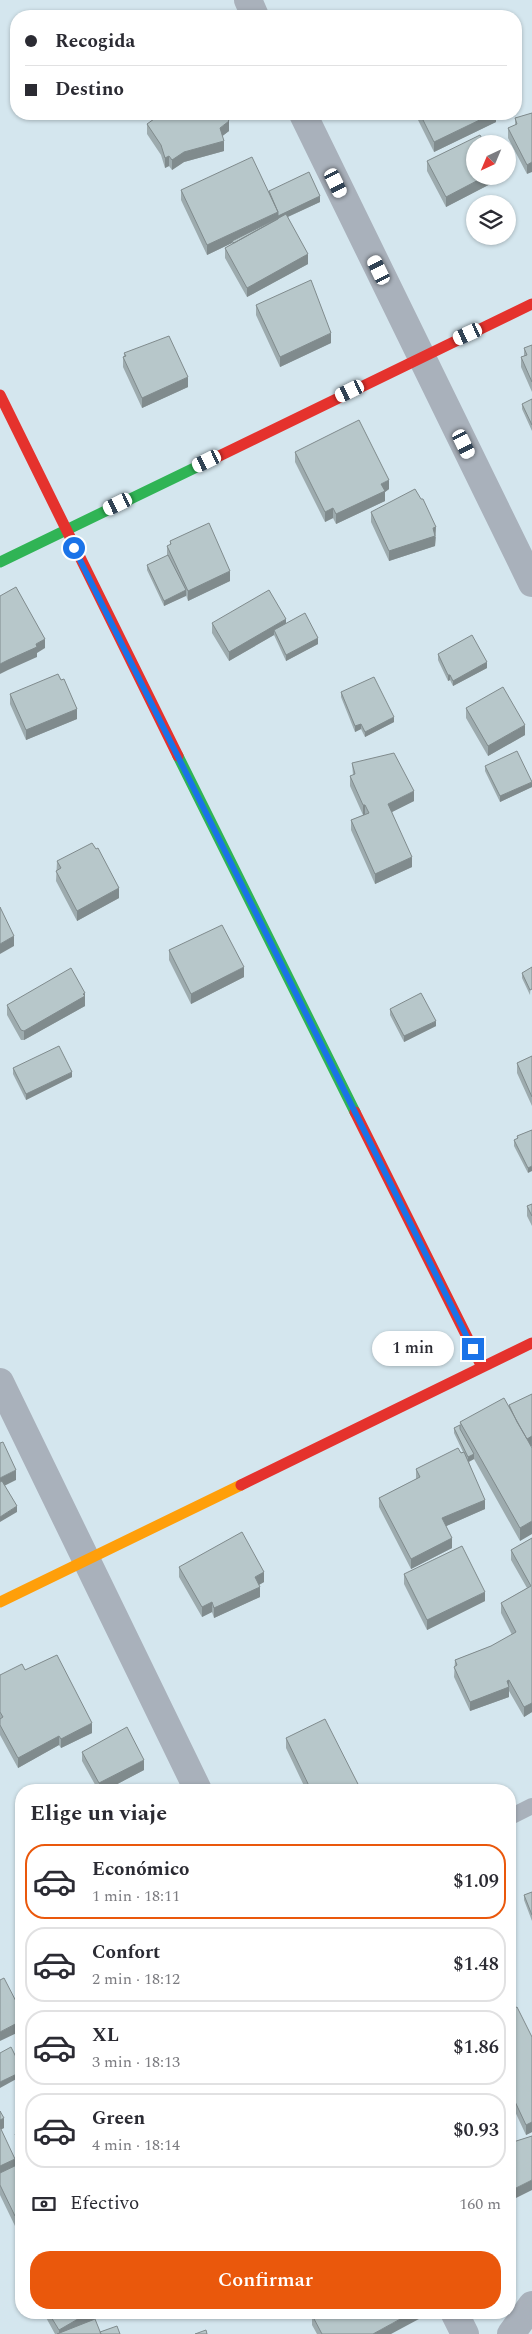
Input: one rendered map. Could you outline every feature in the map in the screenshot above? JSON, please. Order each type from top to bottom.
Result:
[{"type":"street","points":[[306,120],[532,583]]},
{"type":"street","points":[[0,562],[421,356],[532,304]]},
{"type":"street","points":[[0,395],[65,530],[482,1367]]},
{"type":"street","points":[[0,1602],[532,1343]]},
{"type":"street","points":[[0,1382],[195,1784]]},
{"type":"street","points":[[511,2334],[532,2305]]},
{"type":"street","points":[[458,2319],[465,2334]]},
{"type":"lane","points":[[516,1813],[532,1806]]},
{"type":"building","points":[[532,113],[532,162],[527,165],[516,144],[516,135],[512,135],[508,128],[517,124],[516,120],[522,120],[522,116]]},
{"type":"building","points":[[153,120],[229,121],[220,128],[224,141],[184,152],[172,160],[169,156],[165,158],[161,145],[147,124]]},
{"type":"building","points":[[423,120],[480,120],[434,142]]},
{"type":"building","points":[[466,142],[466,185],[469,185],[446,197],[427,161]]},
{"type":"building","points":[[252,157],[278,212],[207,245],[181,190]]},
{"type":"building","points":[[309,172],[320,196],[278,216],[269,191]]},
{"type":"building","points":[[286,214],[308,254],[247,288],[225,248]]},
{"type":"building","points":[[278,218],[234,243],[232,241]]},
{"type":"building","points":[[311,280],[331,333],[280,357],[256,305]]},
{"type":"building","points":[[169,336],[188,377],[142,398],[123,357],[126,356],[124,353]]},
{"type":"building","points":[[532,345],[532,382],[521,357],[527,355],[524,348]]},
{"type":"building","points":[[532,399],[532,425],[522,404]]},
{"type":"building","points":[[359,420],[389,480],[381,484],[385,491],[336,514],[333,508],[325,512],[295,452]]},
{"type":"building","points":[[415,489],[421,499],[423,499],[436,527],[433,528],[435,536],[389,551],[371,512]]},
{"type":"building","points":[[209,523],[230,571],[188,591],[167,546],[171,544],[170,541]]},
{"type":"building","points":[[168,555],[186,590],[164,601],[147,565]]},
{"type":"building","points":[[16,587],[45,639],[36,644],[37,647],[0,664],[0,596]]},
{"type":"building","points":[[269,590],[286,619],[229,652],[212,623]]},
{"type":"building","points":[[305,613],[318,638],[286,655],[274,630]]},
{"type":"building","points":[[472,635],[487,662],[453,681],[438,654]]},
{"type":"building","points":[[58,674],[61,680],[64,679],[77,709],[26,730],[10,694]]},
{"type":"building","points":[[374,677],[394,717],[365,732],[361,724],[355,726],[341,692]]},
{"type":"building","points":[[503,687],[525,725],[488,746],[466,708]]},
{"type":"building","points":[[517,751],[532,782],[500,796],[485,766]]},
{"type":"building","points":[[394,753],[414,791],[388,804],[412,857],[375,874],[351,820],[369,813],[365,805],[363,805],[350,776],[355,774],[352,763]]},
{"type":"building","points":[[92,843],[96,849],[98,848],[119,888],[77,911],[56,871],[61,868],[57,861]]},
{"type":"building","points":[[0,907],[14,936],[0,944]]},
{"type":"building","points":[[222,925],[244,967],[191,994],[169,950]]},
{"type":"building","points":[[532,967],[532,989],[530,990],[522,973]]},
{"type":"building","points":[[71,968],[85,996],[24,1031],[21,1030],[7,1005]]},
{"type":"building","points":[[421,993],[436,1021],[404,1036],[390,1009]]},
{"type":"building","points":[[59,1046],[72,1072],[26,1094],[13,1068]]},
{"type":"building","points":[[532,1056],[532,1097],[517,1063]]},
{"type":"building","points":[[532,1130],[532,1166],[528,1168],[514,1140],[518,1138],[517,1136]]},
{"type":"building","points":[[532,1204],[532,1216],[527,1206]]},
{"type":"building","points":[[532,1394],[532,1436],[527,1439],[509,1405]]},
{"type":"building","points":[[504,1398],[532,1448],[532,1521],[520,1528],[460,1422]]},
{"type":"building","points":[[460,1425],[460,1429],[474,1454],[468,1457],[454,1428]]},
{"type":"building","points":[[3,1442],[16,1470],[0,1478],[0,1443]]},
{"type":"building","points":[[458,1448],[461,1453],[464,1452],[485,1500],[442,1518],[452,1538],[411,1559],[379,1498],[420,1477],[416,1469]]},
{"type":"building","points":[[2,1481],[17,1506],[0,1517],[0,1482]]},
{"type":"building","points":[[242,1532],[264,1572],[255,1577],[260,1587],[214,1608],[212,1602],[202,1607],[179,1567]]},
{"type":"building","points":[[532,1538],[532,1703],[524,1707],[509,1680],[507,1681],[509,1687],[470,1702],[454,1667],[457,1665],[455,1660],[491,1646],[516,1632],[501,1603],[531,1586],[511,1550]]},
{"type":"building","points":[[462,1546],[485,1592],[427,1620],[404,1574]]},
{"type":"building","points":[[57,1655],[92,1723],[61,1739],[59,1736],[18,1758],[0,1725],[0,1719],[3,1717],[0,1712],[0,1675],[22,1664],[25,1670]]},
{"type":"building","points":[[325,1719],[358,1784],[308,1784],[286,1738]]},
{"type":"building","points":[[127,1727],[144,1760],[99,1783],[82,1752]]},
{"type":"building","points":[[532,1892],[532,1915],[524,1895]]},
{"type":"building","points":[[4,1978],[15,1999],[15,2024],[0,2032],[0,1980]]},
{"type":"building","points":[[516,2007],[532,2037],[532,2122],[526,2125],[516,2104]]},
{"type":"building","points":[[11,2047],[15,2055],[15,2075],[0,2082],[0,2053]]},
{"type":"building","points":[[0,2111],[4,2118],[0,2120]]},
{"type":"building","points":[[0,2127],[15,2159],[0,2166]]},
{"type":"building","points":[[532,2136],[532,2180],[516,2188],[516,2141]]},
{"type":"building","points":[[15,2166],[15,2216],[0,2185],[0,2173]]},
{"type":"building","points":[[52,2319],[78,2319],[59,2330]]},
{"type":"building","points":[[95,2319],[101,2334],[57,2334]]},
{"type":"building","points":[[314,2319],[400,2319],[373,2334],[322,2334]]},
{"type":"building","points":[[117,2326],[120,2334],[101,2334],[100,2332]]},
{"type":"building","points":[[206,2330],[207,2334],[195,2334]]},
{"type":"traffic: fast","points":[[0,562],[211,460]]},
{"type":"traffic: fast","points":[[178,756],[355,1112]]},
{"type":"traffic: slow","points":[[0,1602],[241,1485]]},
{"type":"traffic: jam","points":[[211,460],[532,304]]},
{"type":"traffic: jam","points":[[0,395],[178,756]]},
{"type":"traffic: jam","points":[[355,1112],[482,1367]]},
{"type":"traffic: jam","points":[[241,1485],[532,1343]]},
{"type":"route","points":[[74,548],[473,1349]]}]
